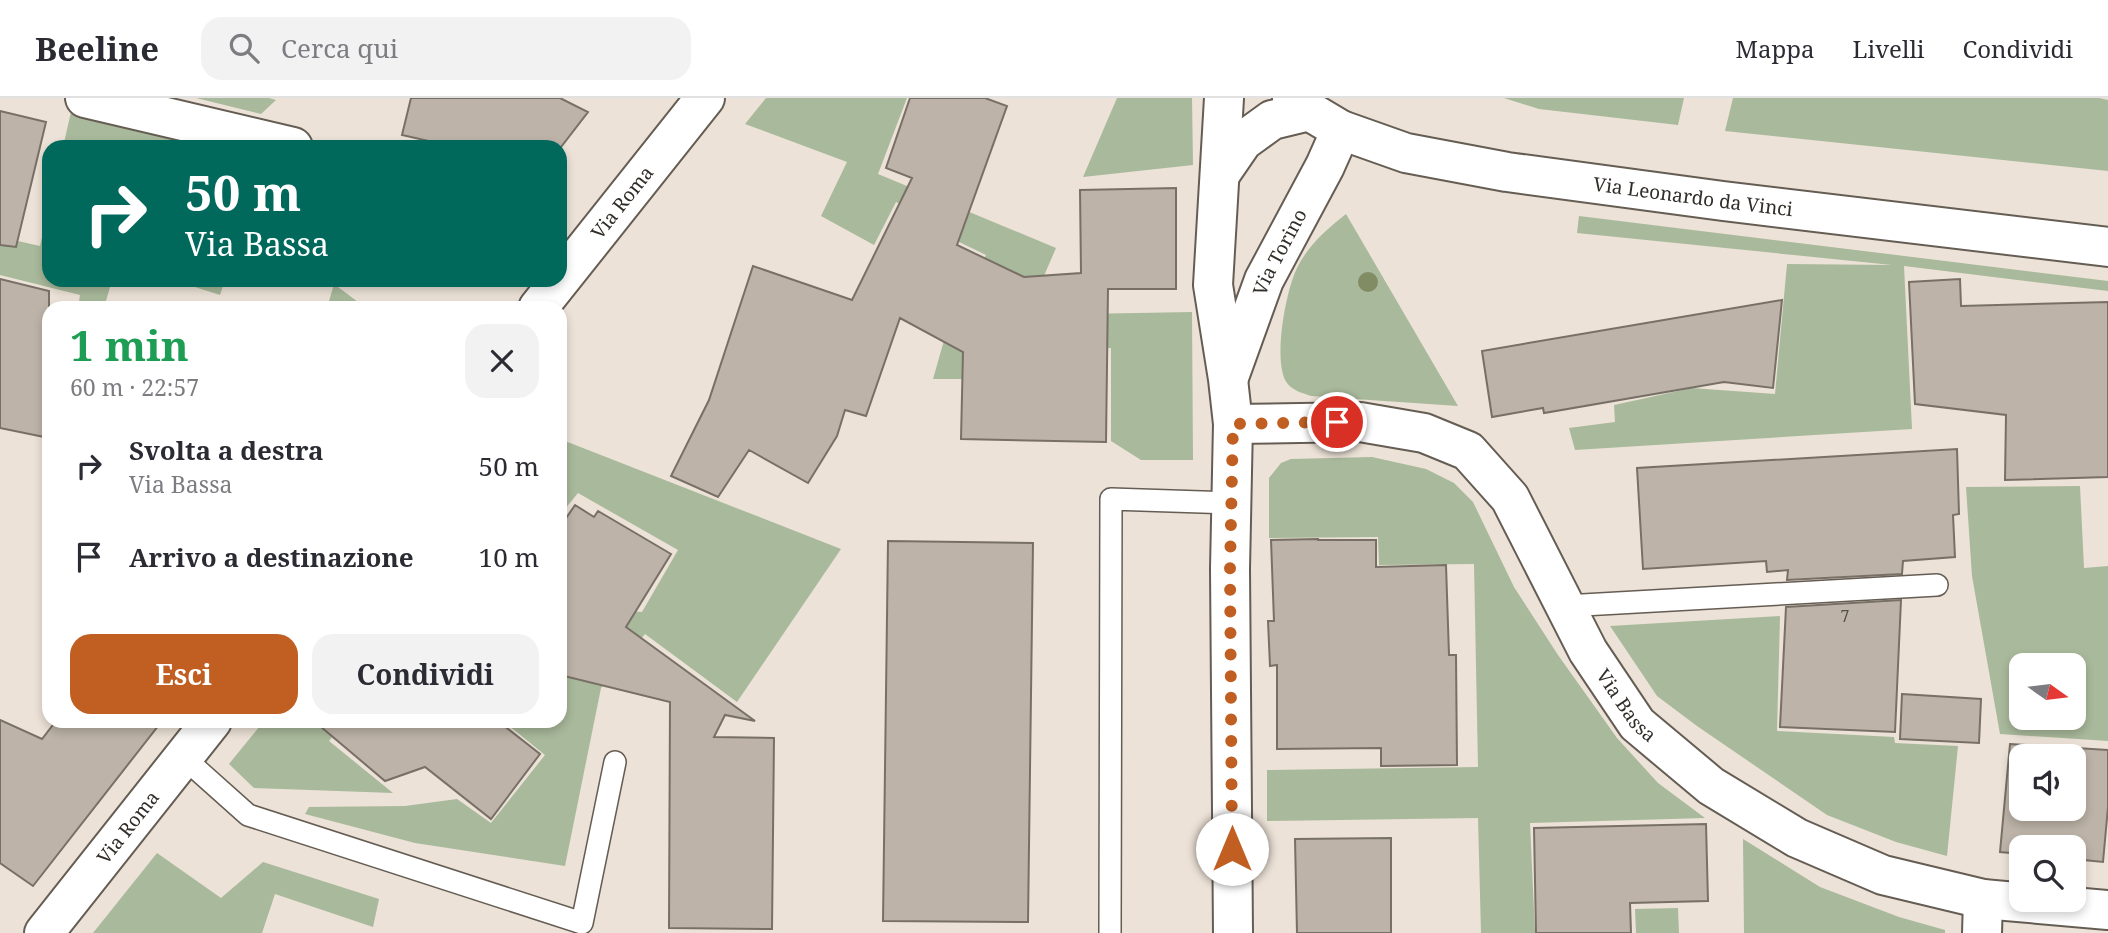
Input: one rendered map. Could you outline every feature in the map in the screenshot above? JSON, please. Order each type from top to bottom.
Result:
[{"type":"street","points":[[85,98],[263,140]]},
{"type":"street","name":"Via Roma","points":[[567,264],[705,98]]},
{"type":"street","name":"Via Torino","points":[[1224,98],[1213,285],[1233,424],[1230,569],[1233,933]]},
{"type":"street","points":[[1221,173],[1243,141],[1300,104]]},
{"type":"street","name":"Via Leonardo da Vinci","points":[[1300,104],[1341,130],[1406,153],[1507,172],[2108,247]]},
{"type":"street","name":"Via Torino","points":[[1228,379],[1264,280],[1325,166],[1341,130]]},
{"type":"street","name":"Via Bassa","points":[[1233,424],[1360,422],[1424,433],[1468,451],[1510,498],[1588,651],[1637,724],[1711,786],[1797,838],[1982,916],[2108,910]]},
{"type":"street","name":"Via Roma","points":[[44,933],[206,728]]},
{"type":"lane","points":[[1110,933],[1111,499],[1232,503]]},
{"type":"lane","points":[[1565,606],[1937,585]]},
{"type":"lane","points":[[183,757],[248,815],[582,923],[615,762]]},
{"type":"green space","points":[[196,98],[269,98],[276,100],[261,114]]},
{"type":"green space","points":[[766,98],[907,98],[878,174],[1056,248],[1027,315],[1192,312],[1193,460],[1141,460],[1111,441],[1111,348],[1036,349],[1034,379],[933,379],[945,337],[913,325],[921,311],[953,323],[986,255],[955,240],[958,233],[896,202],[874,245],[821,216],[847,162],[745,124]]},
{"type":"green space","points":[[1117,98],[1192,98],[1193,165],[1083,177]]},
{"type":"green space","points":[[1504,98],[1684,98],[1678,125],[1539,109]]},
{"type":"green space","points":[[1733,98],[2099,98],[2108,100],[2108,171],[1725,131]]},
{"type":"green space","points":[[71,112],[193,140],[65,140]]},
{"type":"green space","points":[[1346,214],[1458,406],[1311,396],[1295,390],[1287,383],[1281,359],[1282,325],[1293,277],[1302,258],[1313,244]]},
{"type":"green space","points":[[1579,216],[2108,281],[2108,291],[1904,266],[1912,429],[1575,450],[1569,428],[1615,422],[1614,405],[1692,388],[1775,394],[1787,264],[1892,265],[1577,233]]},
{"type":"green space","points":[[0,237],[40,246],[42,237],[42,286],[0,275]]},
{"type":"green space","points":[[48,287],[110,287],[106,301],[79,301],[80,295]]},
{"type":"green space","points":[[195,287],[223,287],[220,295]]},
{"type":"green space","points":[[333,287],[338,287],[357,301],[329,301]]},
{"type":"green space","points":[[567,442],[841,549],[737,702],[645,634],[601,688],[565,866],[415,843],[305,814],[309,807],[405,806],[457,799],[491,823],[545,755],[512,728],[567,728],[567,675],[583,681],[627,611],[642,612],[678,550],[578,493],[567,506]]},
{"type":"green space","points":[[1372,457],[1426,469],[1454,483],[1473,502],[1514,587],[1617,738],[1658,783],[1705,818],[1530,823],[1535,933],[1481,933],[1478,818],[1267,821],[1267,770],[1478,767],[1474,564],[1379,565],[1378,537],[1269,538],[1269,478],[1281,463],[1291,459]]},
{"type":"green space","points":[[2080,486],[2084,568],[2108,566],[2108,741],[2000,734],[1972,576],[1966,487]]},
{"type":"green space","points":[[1780,616],[1777,731],[1894,737],[1895,743],[1958,746],[1947,856],[1896,842],[1827,815],[1657,696],[1610,626]]},
{"type":"green space","points":[[258,728],[339,728],[329,741],[393,793],[254,788],[229,764]]},
{"type":"green space","points":[[1743,839],[1820,887],[1899,917],[1945,930],[1945,933],[1744,933]]},
{"type":"green space","points":[[157,853],[221,898],[263,862],[379,899],[373,927],[275,894],[262,933],[93,933]]},
{"type":"green space","points":[[1678,908],[1679,933],[1636,933],[1635,909]]},
{"type":"building","points":[[411,98],[560,98],[588,112],[566,140],[424,140],[402,135]]},
{"type":"building","points":[[910,98],[985,98],[1007,106],[957,245],[1024,277],[1081,273],[1080,190],[1176,188],[1176,289],[1108,289],[1106,442],[961,439],[963,352],[900,318],[866,416],[845,410],[837,436],[808,483],[749,450],[718,497],[671,476],[709,400],[753,266],[852,300],[912,178],[886,168]]},
{"type":"building","points":[[0,111],[46,122],[16,247],[0,245]]},
{"type":"building","points":[[0,279],[49,291],[49,301],[42,301],[42,437],[0,428]]},
{"type":"building","points":[[1960,279],[1961,306],[2108,302],[2108,477],[2005,480],[2006,415],[1915,404],[1909,282]]},
{"type":"building","points":[[1782,300],[1773,388],[1724,382],[1544,413],[1543,408],[1492,417],[1482,351]]},
{"type":"building","points":[[1957,449],[1959,514],[1953,515],[1955,557],[1903,561],[1902,574],[1787,580],[1788,570],[1767,572],[1766,561],[1643,569],[1637,468]]},
{"type":"building","points":[[575,505],[594,517],[598,511],[671,554],[626,627],[755,721],[725,715],[714,737],[774,738],[772,929],[669,928],[670,702],[567,677],[567,517]]},
{"type":"building","points":[[1271,540],[1376,540],[1376,567],[1446,565],[1449,655],[1456,655],[1457,765],[1381,766],[1381,748],[1277,749],[1277,665],[1270,666],[1268,621],[1274,621]]},
{"type":"building","points":[[888,541],[1033,543],[1028,922],[883,921]]},
{"type":"building","points":[[1901,600],[1895,732],[1780,727],[1786,607]]},
{"type":"building","points":[[1902,694],[1981,699],[1979,743],[1900,739]]},
{"type":"building","points":[[0,720],[42,739],[51,728],[157,728],[33,886],[0,863]]},
{"type":"building","points":[[322,728],[507,728],[540,754],[491,819],[425,767],[385,781]]},
{"type":"building","points":[[2086,749],[2108,750],[2108,807],[2103,862],[2086,860],[2086,835],[2009,835],[2009,853],[2000,852],[2009,755],[2009,821],[2086,821]]},
{"type":"building","points":[[1706,824],[1708,901],[1630,903],[1631,933],[1536,933],[1534,828]]},
{"type":"building","points":[[1391,838],[1391,933],[1297,933],[1295,839]]},
{"type":"route","points":[[1232,849],[1230,569],[1233,424],[1337,422]]}]
